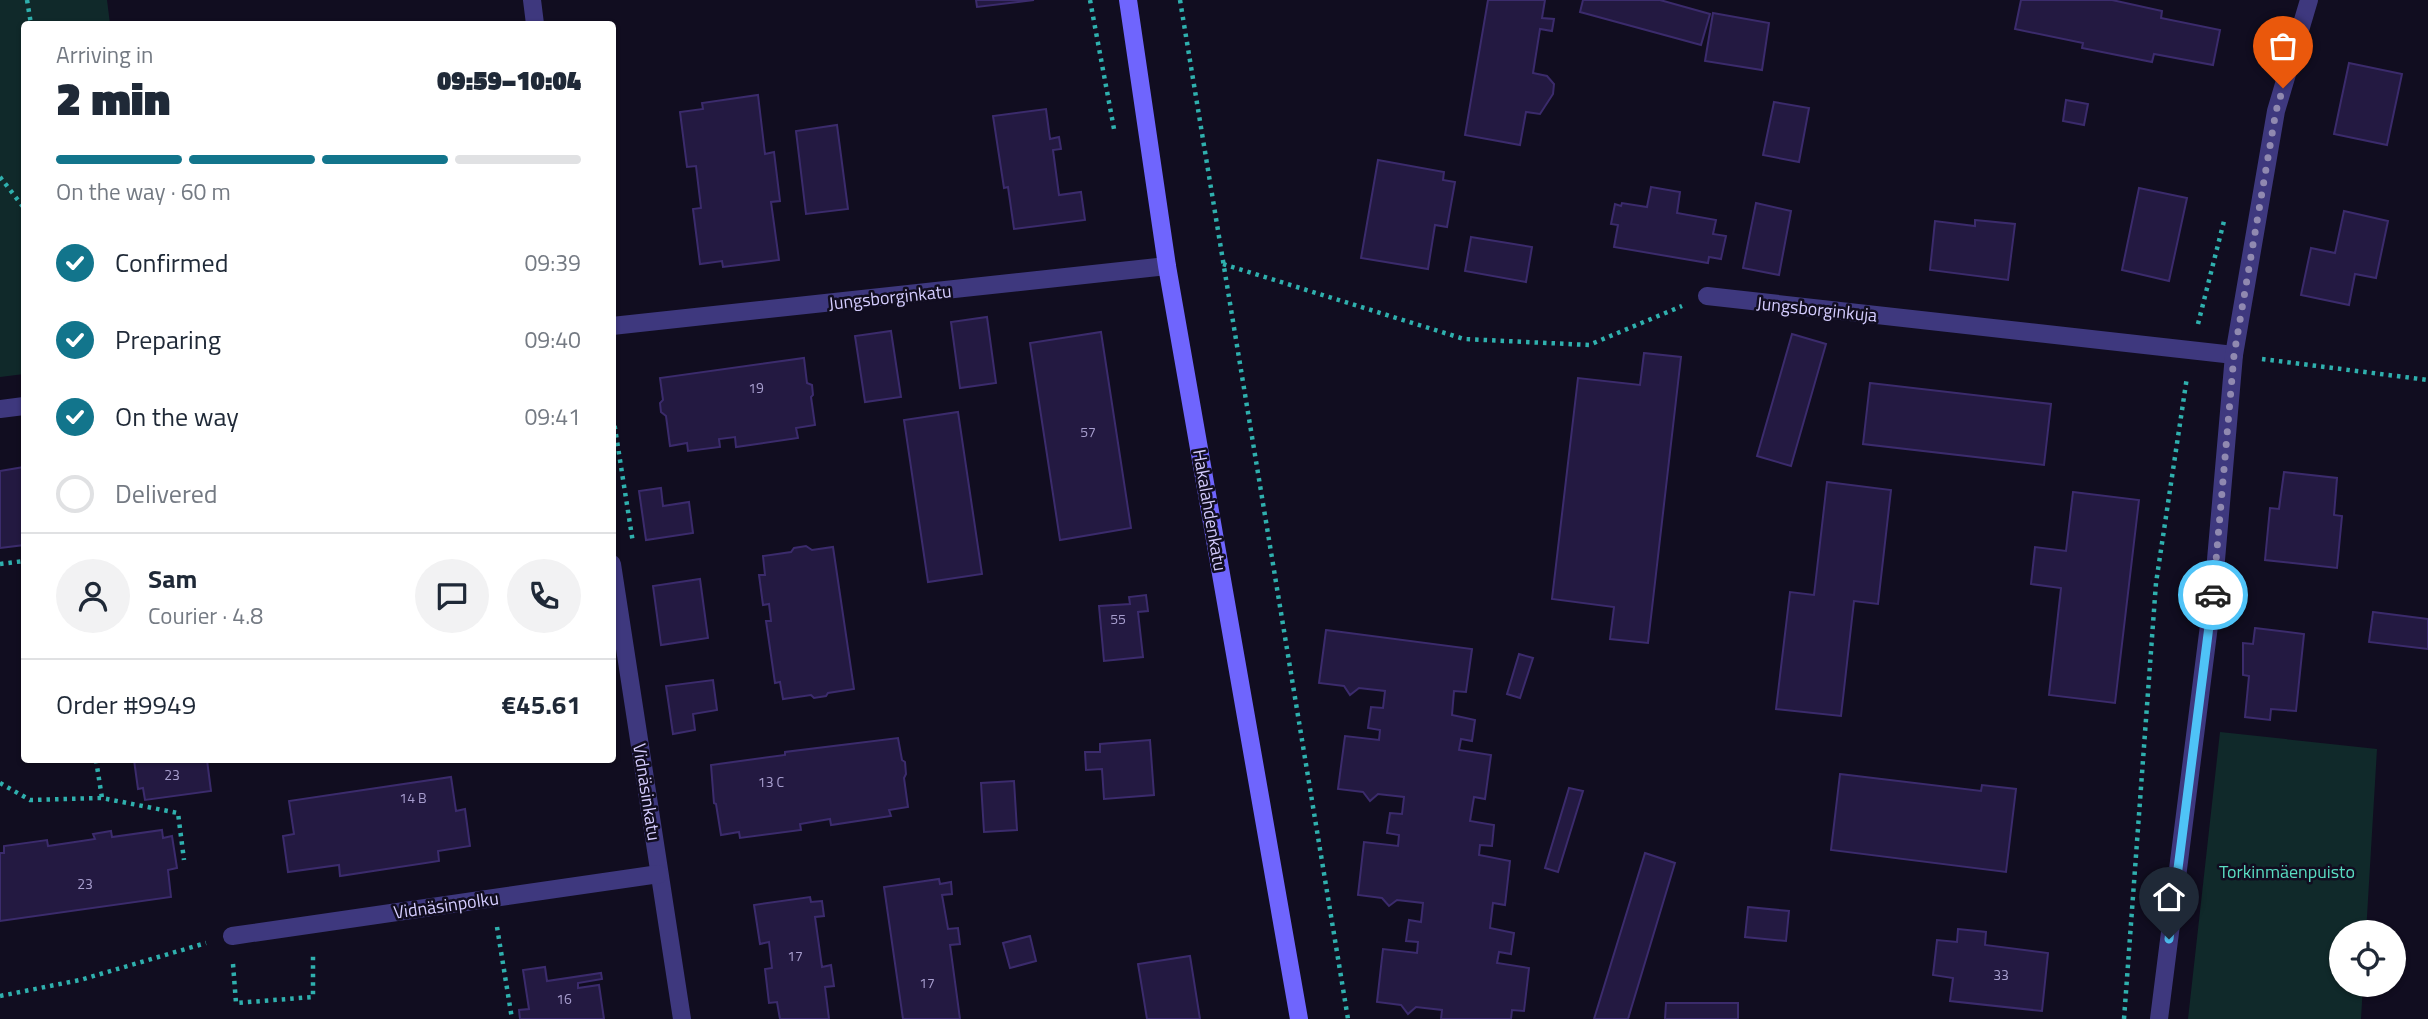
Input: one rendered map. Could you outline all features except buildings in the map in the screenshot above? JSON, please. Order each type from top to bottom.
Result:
[{"type":"street","points":[[532,0],[535,21]]},
{"type":"street","name":"Hakalahdenkatu","points":[[1128,0],[1167,266],[1299,1019]]},
{"type":"street","points":[[2159,1019],[2213,594],[2234,355],[2276,111],[2309,0]]},
{"type":"street","name":"Jungsborginkatu","points":[[616,326],[1167,266]]},
{"type":"street","name":"Jungsborginkuja","points":[[1707,296],[2234,355]]},
{"type":"street","points":[[0,409],[21,406]]},
{"type":"street","name":"Vidnäsinkatu","points":[[616,590],[682,1019]]},
{"type":"street","name":"Vidnäsinpolku","points":[[232,936],[659,874]]},
{"type":"path","points":[[27,0],[31,21]]},
{"type":"path","points":[[1180,0],[1348,1019]]},
{"type":"path","points":[[0,177],[21,204]]},
{"type":"path","points":[[2124,1019],[2157,583],[2191,351],[2227,208]]},
{"type":"path","points":[[1223,264],[1464,339],[1589,345],[1707,296]]},
{"type":"path","points":[[2234,355],[2428,380]]},
{"type":"path","points":[[0,564],[21,561]]},
{"type":"path","points":[[96,763],[102,798]]},
{"type":"path","points":[[0,783],[30,800],[102,798],[178,813],[184,860]]},
{"type":"path","points":[[497,927],[512,1019]]},
{"type":"path","points":[[0,996],[80,980],[232,936]]},
{"type":"green space","points":[[0,0],[107,0],[110,21],[21,21],[21,374],[0,377]]},
{"type":"green space","name":"Torkinmäenpuisto","points":[[2220,732],[2377,749],[2367,920],[2329,920],[2329,997],[2362,997],[2361,1019],[2188,1019]]},
{"type":"way so far","points":[[2213,595],[2234,355],[2276,111],[2283,88]]},
{"type":"route","points":[[2169,939],[2213,595]]}]
